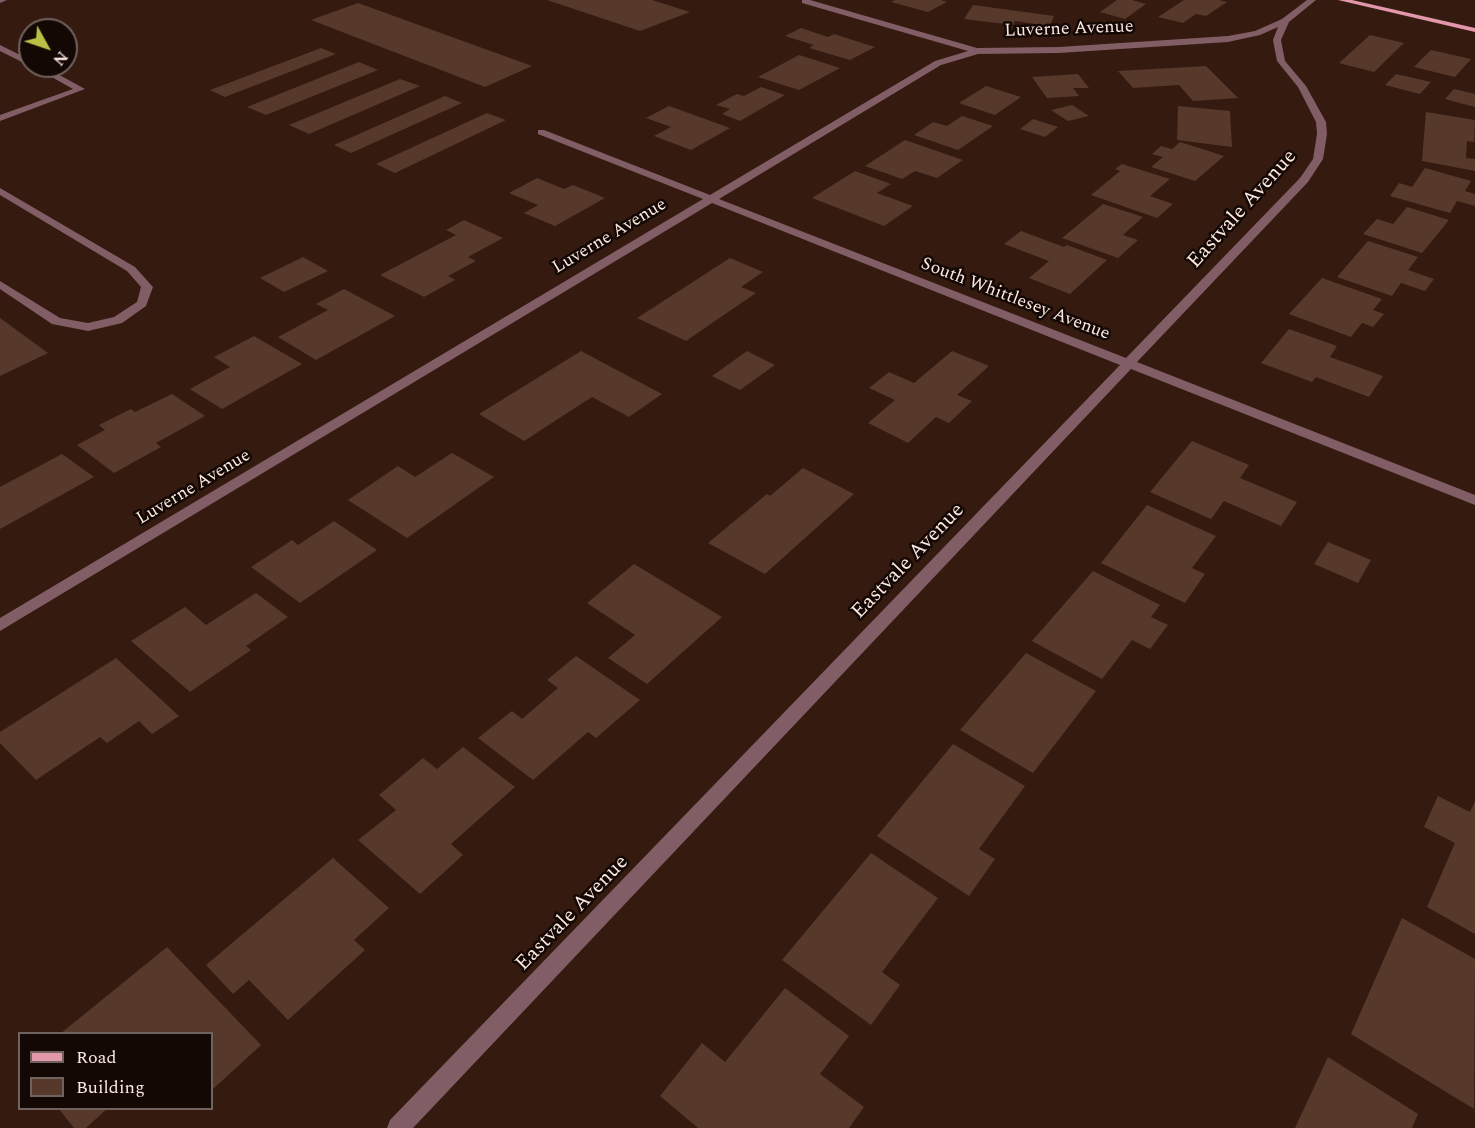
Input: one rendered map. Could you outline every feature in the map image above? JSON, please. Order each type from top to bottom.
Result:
[{"type":"main road","points":[[1342,0],[1475,30]]},
{"type":"street","points":[[1285,21],[1312,0]]},
{"type":"street","points":[[805,1],[977,51]]},
{"type":"street","name":"Luverne Avenue","points":[[0,626],[927,68],[949,58],[977,51],[1059,50],[1211,41],[1251,35],[1285,21]]},
{"type":"street","name":"Eastvale Avenue","points":[[398,1128],[1304,180],[1318,159],[1322,134],[1316,110],[1302,86],[1281,61],[1277,40],[1285,21]]},
{"type":"street","points":[[0,48],[18,57]]},
{"type":"street","points":[[0,118],[81,89],[59,78]]},
{"type":"street","name":"South Whittlesey Avenue","points":[[541,132],[1475,500]]},
{"type":"street","points":[[0,191],[130,269],[147,287],[142,304],[118,320],[88,327],[56,321],[0,284]]},
{"type":"building","points":[[547,0],[652,0],[690,12],[640,31]]},
{"type":"building","points":[[895,0],[947,2],[928,12],[891,2]]},
{"type":"building","points":[[1117,0],[1132,0],[1146,4],[1125,19],[1100,12]]},
{"type":"building","points":[[1184,0],[1227,2],[1206,16],[1196,14],[1183,23],[1158,17]]},
{"type":"building","points":[[358,3],[532,66],[485,87],[311,20]]},
{"type":"building","points":[[973,5],[1054,16],[1050,26],[1015,21],[1013,25],[964,19]]},
{"type":"building","points":[[801,28],[828,37],[834,34],[875,47],[850,60],[809,48],[814,45],[785,36]]},
{"type":"building","points":[[1370,35],[1404,43],[1374,72],[1339,63]]},
{"type":"building","points":[[321,48],[336,54],[225,97],[210,90]]},
{"type":"building","points":[[1431,50],[1471,59],[1455,77],[1414,67]]},
{"type":"building","points":[[799,55],[840,68],[799,90],[758,77]]},
{"type":"building","points":[[359,62],[378,70],[266,115],[247,107]]},
{"type":"building","points":[[1206,66],[1238,98],[1193,101],[1179,85],[1133,88],[1118,71]]},
{"type":"building","points":[[1078,74],[1089,88],[1073,88],[1079,96],[1047,98],[1032,77]]},
{"type":"building","points":[[1396,74],[1431,82],[1420,94],[1385,85]]},
{"type":"building","points":[[400,79],[420,86],[309,134],[289,125]]},
{"type":"building","points":[[986,86],[1021,97],[995,115],[959,103]]},
{"type":"building","points":[[761,87],[785,95],[740,121],[722,114],[730,109],[716,105],[737,94],[744,96]]},
{"type":"building","points":[[1454,89],[1475,94],[1475,107],[1445,99]]},
{"type":"building","points":[[445,96],[462,103],[351,153],[334,145]]},
{"type":"building","points":[[1072,105],[1089,116],[1068,121],[1051,110]]},
{"type":"building","points":[[669,106],[730,128],[691,150],[654,136],[671,127],[646,118]]},
{"type":"building","points":[[1178,106],[1230,111],[1232,147],[1177,140]]},
{"type":"building","points":[[1426,112],[1475,120],[1474,142],[1467,141],[1466,158],[1475,159],[1475,171],[1422,161]]},
{"type":"building","points":[[487,113],[506,120],[395,173],[376,164]]},
{"type":"building","points":[[962,116],[993,126],[958,150],[914,135],[933,122],[947,126]]},
{"type":"building","points":[[1033,119],[1058,127],[1045,137],[1020,129]]},
{"type":"building","points":[[905,140],[963,160],[937,178],[915,171],[902,179],[865,166]]},
{"type":"building","points":[[1180,142],[1224,156],[1195,181],[1151,167],[1163,157],[1152,154],[1161,146],[1172,149]]},
{"type":"building","points":[[1122,164],[1170,179],[1150,196],[1173,204],[1157,218],[1091,195],[1120,171],[1115,169]]},
{"type":"building","points":[[1425,168],[1471,181],[1465,191],[1475,194],[1475,206],[1457,201],[1450,213],[1390,196],[1399,183],[1412,187]]},
{"type":"building","points":[[855,171],[891,184],[877,193],[913,206],[884,226],[812,198]]},
{"type":"building","points":[[537,178],[564,189],[573,185],[605,198],[555,226],[524,213],[538,205],[509,193]]},
{"type":"building","points":[[1103,204],[1143,217],[1123,235],[1138,240],[1118,258],[1062,238]]},
{"type":"building","points":[[1407,207],[1449,220],[1422,253],[1363,234],[1377,219],[1393,224]]},
{"type":"building","points":[[464,220],[503,238],[468,257],[476,261],[448,276],[455,280],[424,297],[380,275],[456,235],[446,230]]},
{"type":"building","points":[[1021,231],[1107,260],[1070,294],[1029,278],[1049,261],[1004,244]]},
{"type":"building","points":[[1368,241],[1418,257],[1408,270],[1434,279],[1425,291],[1401,283],[1392,296],[1337,277]]},
{"type":"building","points":[[303,257],[328,271],[284,292],[260,278]]},
{"type":"building","points":[[730,258],[763,272],[741,287],[756,293],[686,341],[637,318]]},
{"type":"building","points":[[1322,278],[1382,299],[1373,310],[1384,314],[1373,327],[1362,323],[1351,337],[1289,314]]},
{"type":"building","points":[[344,289],[395,316],[316,360],[278,337],[328,310],[316,304]]},
{"type":"building","points":[[0,318],[48,353],[0,376]]},
{"type":"building","points":[[1289,329],[1337,346],[1330,357],[1383,376],[1369,397],[1316,377],[1312,382],[1261,363]]},
{"type":"building","points":[[254,336],[302,364],[222,409],[190,389],[230,367],[214,357]]},
{"type":"building","points":[[581,351],[662,394],[629,417],[592,397],[524,441],[479,414]]},
{"type":"building","points":[[747,351],[775,365],[740,390],[712,376]]},
{"type":"building","points":[[952,351],[989,366],[957,395],[972,401],[949,423],[936,417],[908,443],[868,423],[895,400],[869,388],[889,372],[914,383]]},
{"type":"building","points":[[172,394],[205,416],[156,443],[161,447],[114,473],[77,445],[105,430],[99,425],[131,409],[135,412]]},
{"type":"building","points":[[1192,441],[1249,465],[1240,478],[1297,502],[1281,526],[1224,501],[1211,519],[1150,492]]},
{"type":"building","points":[[452,453],[494,477],[407,538],[348,500],[398,466],[415,477]]},
{"type":"building","points":[[62,454],[94,477],[0,529],[0,487]]},
{"type":"building","points":[[803,468],[854,494],[765,574],[708,543],[767,494],[770,496]]},
{"type":"building","points":[[1147,505],[1216,536],[1192,568],[1205,574],[1185,603],[1101,563]]},
{"type":"building","points":[[334,521],[377,550],[300,603],[251,567],[292,540],[298,545]]},
{"type":"building","points":[[1328,542],[1371,560],[1358,583],[1314,564]]},
{"type":"building","points":[[634,564],[722,617],[647,684],[608,658],[635,635],[587,603]]},
{"type":"building","points":[[1093,571],[1160,605],[1151,617],[1168,625],[1150,649],[1132,640],[1102,679],[1032,641]]},
{"type":"building","points":[[256,593],[288,617],[246,646],[251,650],[190,692],[131,641],[185,607],[206,625]]},
{"type":"building","points":[[1026,653],[1096,691],[1033,773],[960,730]]},
{"type":"building","points":[[576,656],[640,700],[596,738],[588,732],[533,780],[478,738],[512,711],[522,719],[558,688],[547,680]]},
{"type":"building","points":[[116,658],[179,716],[152,734],[139,721],[107,743],[100,737],[36,780],[0,743],[0,732]]},
{"type":"building","points":[[953,744],[1025,786],[979,849],[995,859],[969,896],[877,836]]},
{"type":"building","points":[[463,747],[515,787],[451,844],[463,855],[420,894],[358,840],[396,810],[379,795],[423,758],[437,769]]},
{"type":"building","points":[[1438,796],[1470,812],[1475,801],[1475,934],[1427,907],[1455,843],[1424,827]]},
{"type":"building","points":[[871,853],[938,898],[882,972],[900,985],[871,1025],[782,960]]},
{"type":"building","points":[[333,858],[389,908],[354,940],[365,950],[288,1020],[249,980],[233,994],[206,965]]},
{"type":"building","points":[[1402,918],[1475,959],[1474,1109],[1351,1034]]},
{"type":"building","points":[[167,947],[261,1045],[213,1089],[213,1032],[62,1032]]},
{"type":"building","points":[[785,988],[849,1036],[820,1074],[864,1107],[849,1128],[698,1128],[660,1096],[702,1043],[725,1062]]},
{"type":"building","points":[[1328,1057],[1418,1114],[1412,1128],[1295,1128]]},
{"type":"building","points":[[60,1110],[106,1110],[86,1128],[74,1128]]}]
